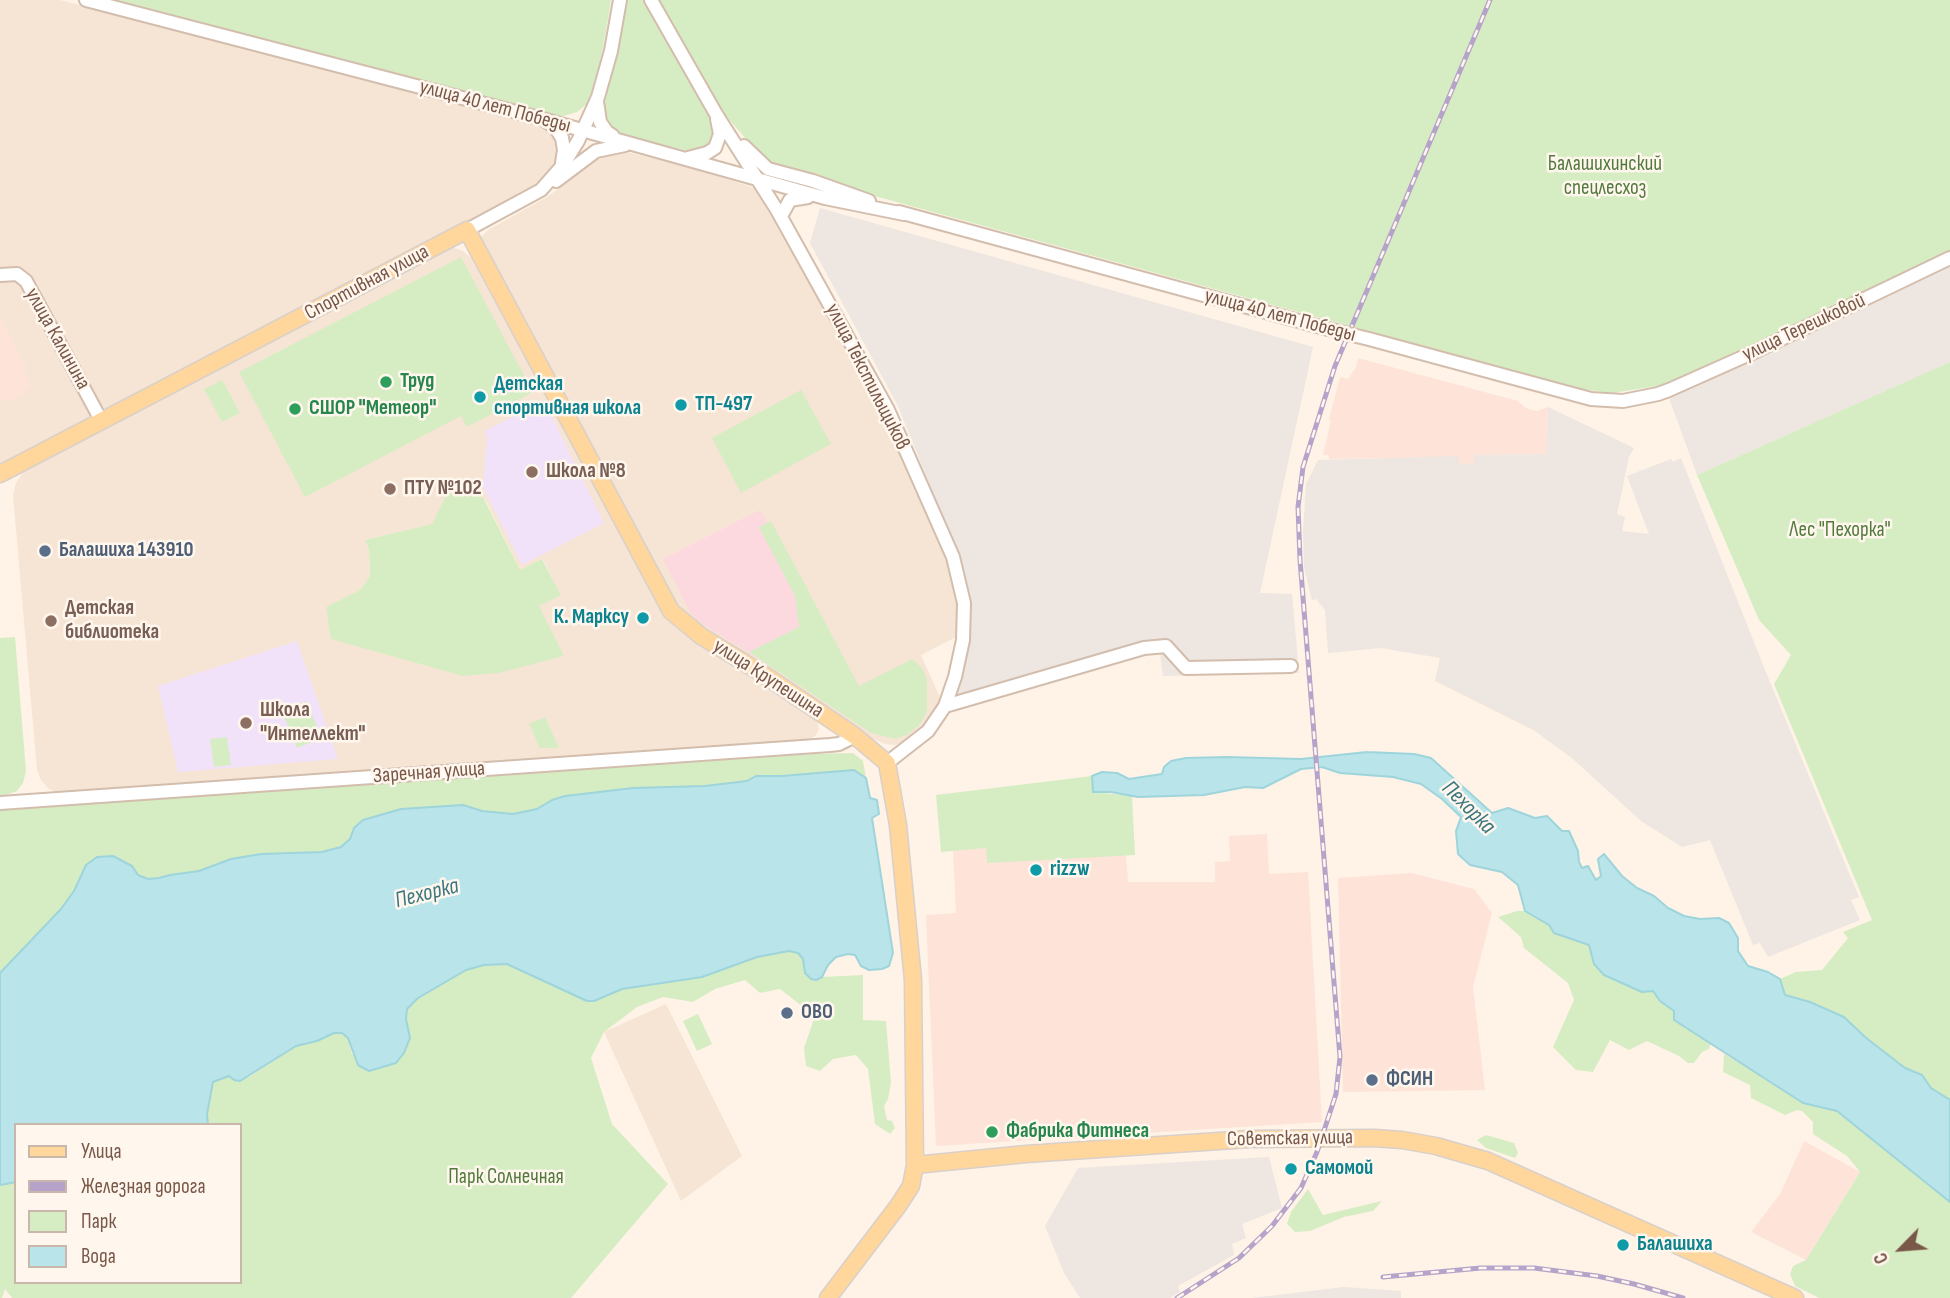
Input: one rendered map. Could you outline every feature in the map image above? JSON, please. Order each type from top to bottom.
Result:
[{"type":"main road","name":"Спортивная улица","points":[[3,472],[467,230]]},
{"type":"main road","name":"улица Крупешина","points":[[467,230],[671,611],[701,636],[855,736],[887,763]]},
{"type":"main road","points":[[828,1298],[898,1206],[911,1186],[915,1165],[913,980],[898,825],[887,763]]},
{"type":"main road","name":"Советская улица","points":[[915,1165],[1027,1154],[1249,1139],[1402,1140],[1436,1146],[1488,1161],[1795,1298]]},
{"type":"street","name":"улица 40 лет Победы","points":[[86,0],[539,118],[760,181],[904,214],[1591,400],[1623,401],[1658,394]]},
{"type":"street","name":"Спортивная улица","points":[[467,230],[541,190],[558,173],[583,131],[598,97],[611,51],[620,0]]},
{"type":"street","name":"улица Текстильщиков","points":[[650,0],[716,114],[781,216],[888,410],[953,557],[964,603],[963,640],[955,677],[945,706],[928,731],[887,763]]},
{"type":"street","points":[[539,118],[573,119],[585,112],[598,97]]},
{"type":"street","points":[[598,97],[598,116],[603,128],[611,136],[636,146]]},
{"type":"street","name":"улица 40 лет Победы","points":[[716,114],[768,169],[813,181],[904,214]]},
{"type":"street","points":[[677,157],[700,156],[715,148],[720,134],[716,114]]},
{"type":"street","points":[[539,118],[555,127],[562,138],[564,155],[558,173]]},
{"type":"street","points":[[541,190],[596,151],[617,146],[636,146]]},
{"type":"street","points":[[781,216],[786,204],[796,197],[825,198]]},
{"type":"street","name":"улица Терешковой","points":[[1658,394],[1752,353],[1950,258]]},
{"type":"street","name":"улица Калинина","points":[[0,275],[17,274],[26,281],[102,422]]},
{"type":"street","points":[[945,706],[1155,647],[1166,646],[1185,668],[1291,666]]},
{"type":"street","name":"Заречная улица","points":[[0,803],[815,747],[839,744],[855,736]]},
{"type":"shaded area","points":[[0,0],[60,0],[545,126],[556,131],[560,160],[546,178],[480,215],[110,409],[104,408],[97,403],[29,278],[0,272]]},
{"type":"shaded area","points":[[618,150],[689,167],[755,188],[881,410],[947,560],[958,603],[958,636],[921,655],[942,702],[925,726],[911,739],[895,745],[871,738],[688,621],[676,610],[481,242],[482,236],[488,230],[547,197],[592,157]]},
{"type":"shaded area","points":[[820,208],[1313,347],[1260,593],[1292,594],[1299,673],[1163,676],[1158,639],[955,700],[969,641],[971,603],[958,556],[898,406],[810,243]]},
{"type":"shaded area","points":[[452,247],[471,258],[540,385],[554,402],[664,614],[674,624],[811,712],[819,729],[811,739],[798,741],[59,793],[49,789],[37,770],[13,495],[23,472]],"holes":[[[447,494],[485,499],[520,570],[543,559],[560,594],[539,606],[326,607],[360,590],[370,576],[369,550],[365,540],[433,524]]]},
{"type":"shaded area","points":[[1950,265],[1950,362],[1697,475],[1669,398]]},
{"type":"shaded area","points":[[16,278],[23,282],[92,414],[87,421],[30,448],[22,456],[0,467],[0,280]]},
{"type":"shaded area","points":[[0,317],[28,370],[23,372],[31,386],[21,398],[0,401]]},
{"type":"shaded area","points":[[1358,358],[1518,401],[1526,408],[1537,411],[1548,407],[1547,454],[1475,455],[1475,463],[1459,464],[1459,457],[1329,459],[1329,455],[1323,455],[1340,377],[1348,379]]},
{"type":"shaded area","name":"Школа №8","points":[[544,401],[604,523],[522,565],[483,487],[487,437],[484,431]]},
{"type":"shaded area","points":[[1548,407],[1634,448],[1629,457],[1617,514],[1625,517],[1622,531],[1649,534],[1627,476],[1671,459],[1673,462],[1681,458],[1859,897],[1851,900],[1860,920],[1768,957],[1760,943],[1753,945],[1710,840],[1682,847],[1641,821],[1573,759],[1535,731],[1435,681],[1440,658],[1381,648],[1328,653],[1325,610],[1316,599],[1312,600],[1304,567],[1306,484],[1318,460],[1459,456],[1459,464],[1474,463],[1475,455],[1547,454]]},
{"type":"shaded area","points":[[760,510],[822,625],[757,658],[698,621],[690,612],[663,559]]},
{"type":"shaded area","name":"Школа \"Интеллект\"","points":[[297,641],[338,759],[178,772],[158,686]]},
{"type":"shaded area","points":[[1267,834],[1269,874],[1308,872],[1322,1122],[936,1146],[926,915],[956,913],[953,850],[986,848],[987,862],[1126,855],[1128,882],[1215,882],[1215,862],[1230,861],[1229,836]]},
{"type":"shaded area","points":[[1411,873],[1474,889],[1492,913],[1473,987],[1485,1090],[1343,1092],[1338,878]]},
{"type":"shaded area","points":[[666,1004],[742,1156],[681,1201],[604,1032]]},
{"type":"shaded area","points":[[1804,1141],[1860,1172],[1806,1260],[1751,1232],[1780,1194]]},
{"type":"shaded area","points":[[1269,1157],[1282,1208],[1242,1224],[1246,1238],[1232,1244],[1234,1255],[1178,1286],[1180,1292],[1170,1298],[1080,1298],[1064,1273],[1045,1226],[1078,1168]]},
{"type":"shaded area","points":[[1344,1287],[1401,1291],[1401,1298],[1252,1298]]},
{"type":"green space","points":[[104,0],[611,0],[602,54],[588,103],[577,112],[564,116]]},
{"type":"green space","points":[[628,0],[643,0],[715,124],[712,146],[692,152],[614,133],[602,116]]},
{"type":"green space","name":"Балашихинский спецлесхоз","points":[[657,0],[1950,0],[1950,252],[1681,378],[1658,386],[1612,393],[1580,389],[783,171],[752,146],[708,92]]},
{"type":"green space","name":"Труд","points":[[461,257],[533,392],[467,427],[461,416],[305,497],[239,372]]},
{"type":"green space","name":"Лес \"Пехорка\"","points":[[1950,362],[1950,1100],[1931,1088],[1922,1075],[1905,1068],[1865,1037],[1844,1017],[1810,1002],[1785,995],[1780,979],[1796,972],[1822,970],[1848,938],[1843,932],[1872,920],[1774,684],[1791,655],[1759,620],[1697,475]]},
{"type":"green space","points":[[222,380],[240,413],[222,422],[204,389]]},
{"type":"green space","points":[[801,390],[831,444],[741,493],[712,438]]},
{"type":"green space","points":[[470,489],[484,499],[520,570],[542,559],[561,595],[539,606],[564,656],[499,673],[463,676],[331,639],[326,607],[360,590],[370,576],[369,550],[365,540],[432,524],[447,494]]},
{"type":"green space","points":[[771,521],[859,686],[912,659],[922,668],[927,679],[927,712],[920,724],[907,735],[895,739],[871,733],[749,652],[799,627],[795,596],[759,527]]},
{"type":"green space","points":[[15,637],[26,771],[23,783],[17,791],[0,797],[0,638]]},
{"type":"green space","points":[[306,701],[322,738],[297,748],[282,711]]},
{"type":"green space","points":[[545,717],[559,748],[540,748],[529,724]]},
{"type":"green space","points":[[227,737],[231,765],[214,767],[210,739]]},
{"type":"green space","points":[[853,753],[863,761],[866,778],[854,770],[756,776],[747,781],[705,786],[612,790],[565,796],[537,809],[513,814],[482,811],[463,805],[354,828],[350,839],[341,847],[322,852],[261,854],[231,859],[199,871],[159,878],[148,879],[138,875],[132,866],[86,865],[74,891],[61,909],[0,973],[0,810]]},
{"type":"green space","points":[[1092,776],[1093,792],[1132,796],[1135,855],[987,863],[986,848],[941,852],[936,795]]},
{"type":"green space","points":[[1525,911],[1549,925],[1554,933],[1589,945],[1594,964],[1653,991],[1660,1001],[1674,1011],[1674,1020],[1711,1042],[1709,1049],[1702,1052],[1694,1063],[1688,1063],[1647,1041],[1629,1050],[1610,1040],[1593,1072],[1576,1070],[1553,1047],[1574,1000],[1568,983],[1524,948],[1521,937],[1498,917]]},
{"type":"green space","name":"Парк Солнечная","points":[[789,951],[798,953],[803,959],[805,973],[816,980],[822,977],[863,975],[863,1020],[886,1021],[891,1083],[884,1106],[887,1120],[892,1121],[895,1128],[890,1134],[875,1124],[868,1069],[856,1055],[833,1059],[820,1071],[806,1066],[804,1048],[815,1016],[780,989],[760,993],[745,980],[715,989],[693,1002],[663,997],[637,1007],[604,1032],[591,1058],[612,1124],[668,1184],[571,1298],[12,1298],[5,1289],[0,1298],[0,1185],[14,1182],[14,1284],[242,1284],[242,1123],[208,1123],[213,1082],[229,1076],[249,1077],[296,1046],[334,1033],[342,1033],[348,1038],[352,1054],[384,1067],[395,1063],[404,1053],[410,1038],[407,1009],[418,998],[466,970],[485,965],[507,964],[587,1001],[594,1001],[622,989],[702,977],[757,957]]},
{"type":"green space","points":[[698,1014],[712,1044],[697,1051],[683,1021]]},
{"type":"green space","points":[[1724,1054],[1803,1103],[1837,1111],[1950,1202],[1950,1298],[1819,1298],[1795,1286],[1790,1274],[1793,1266],[1806,1260],[1860,1172],[1847,1156],[1813,1134],[1813,1122],[1802,1111],[1797,1110],[1785,1115],[1751,1098],[1750,1085],[1723,1072]]},
{"type":"green space","points":[[1486,1135],[1514,1143],[1518,1153],[1515,1158],[1486,1148],[1477,1140]]},
{"type":"green space","points":[[1308,1189],[1323,1215],[1382,1201],[1373,1211],[1344,1217],[1310,1231],[1295,1232],[1287,1224],[1291,1212]]},
{"type":"water","name":"Пехорка","points":[[1367,752],[1414,754],[1431,758],[1492,813],[1508,808],[1535,818],[1547,816],[1562,831],[1569,831],[1582,868],[1588,866],[1596,880],[1601,876],[1598,859],[1604,854],[1622,876],[1668,908],[1684,916],[1719,918],[1729,923],[1738,938],[1738,951],[1748,966],[1780,979],[1785,995],[1810,1002],[1844,1017],[1865,1037],[1905,1068],[1922,1075],[1931,1088],[1950,1100],[1950,1202],[1837,1111],[1803,1103],[1674,1020],[1674,1011],[1660,1001],[1653,991],[1642,992],[1604,975],[1594,964],[1589,945],[1554,933],[1549,925],[1525,911],[1518,885],[1502,872],[1470,865],[1458,854],[1456,831],[1461,817],[1421,784],[1393,777],[1340,773],[1322,767],[1301,769],[1263,788],[1245,787],[1204,795],[1138,797],[1093,792],[1092,776],[1102,772],[1117,773],[1129,779],[1162,774],[1164,767],[1171,761],[1186,758],[1301,759]]},
{"type":"water","name":"Пехорка","points":[[854,770],[866,778],[870,798],[877,800],[879,814],[872,818],[893,953],[889,966],[869,970],[861,966],[855,955],[848,954],[836,957],[822,977],[816,980],[805,973],[803,959],[798,953],[789,951],[757,957],[702,977],[622,989],[594,1001],[587,1001],[507,964],[484,965],[466,970],[418,998],[407,1009],[410,1038],[396,1063],[369,1071],[358,1065],[348,1038],[342,1033],[334,1033],[296,1046],[240,1081],[229,1076],[213,1082],[208,1123],[14,1123],[14,1182],[0,1185],[0,973],[61,909],[74,891],[86,865],[97,857],[113,856],[132,866],[138,875],[148,879],[159,878],[199,871],[231,859],[261,854],[322,852],[341,847],[363,820],[401,809],[463,805],[482,811],[513,814],[537,809],[565,796],[633,788],[705,786],[747,781],[756,776]]},
{"type":"railway","points":[[1177,1298],[1239,1258],[1272,1226],[1301,1188],[1317,1152],[1336,1094],[1340,1057],[1300,560],[1298,507],[1303,467],[1335,366],[1490,0]]},
{"type":"railway","points":[[1383,1277],[1481,1268],[1534,1268],[1597,1276],[1683,1298]]},
{"type":"place","name":"Труд","points":[[386,382]]},
{"type":"place","name":"Детская спортивная школа","points":[[480,397]]},
{"type":"place","name":"ТП-497","points":[[681,405]]},
{"type":"place","name":"СШОР \"Метеор\"","points":[[295,409]]},
{"type":"place","name":"Школа №8","points":[[532,472]]},
{"type":"place","name":"ПТУ №102","points":[[390,489]]},
{"type":"place","name":"Балашиха 143910","points":[[45,551]]},
{"type":"place","name":"К. Марксу","points":[[643,618]]},
{"type":"place","name":"Детская библиотека","points":[[51,621]]},
{"type":"place","name":"Школа \"Интеллект\"","points":[[246,723]]},
{"type":"place","name":"rizzw","points":[[1036,870]]},
{"type":"place","name":"ОВО","points":[[787,1013]]},
{"type":"place","name":"ФСИН","points":[[1372,1080]]},
{"type":"place","name":"Фабрика Фитнеса","points":[[992,1132]]},
{"type":"place","name":"Самомой","points":[[1291,1169]]},
{"type":"place","name":"Балашиха","points":[[1623,1245]]}]
